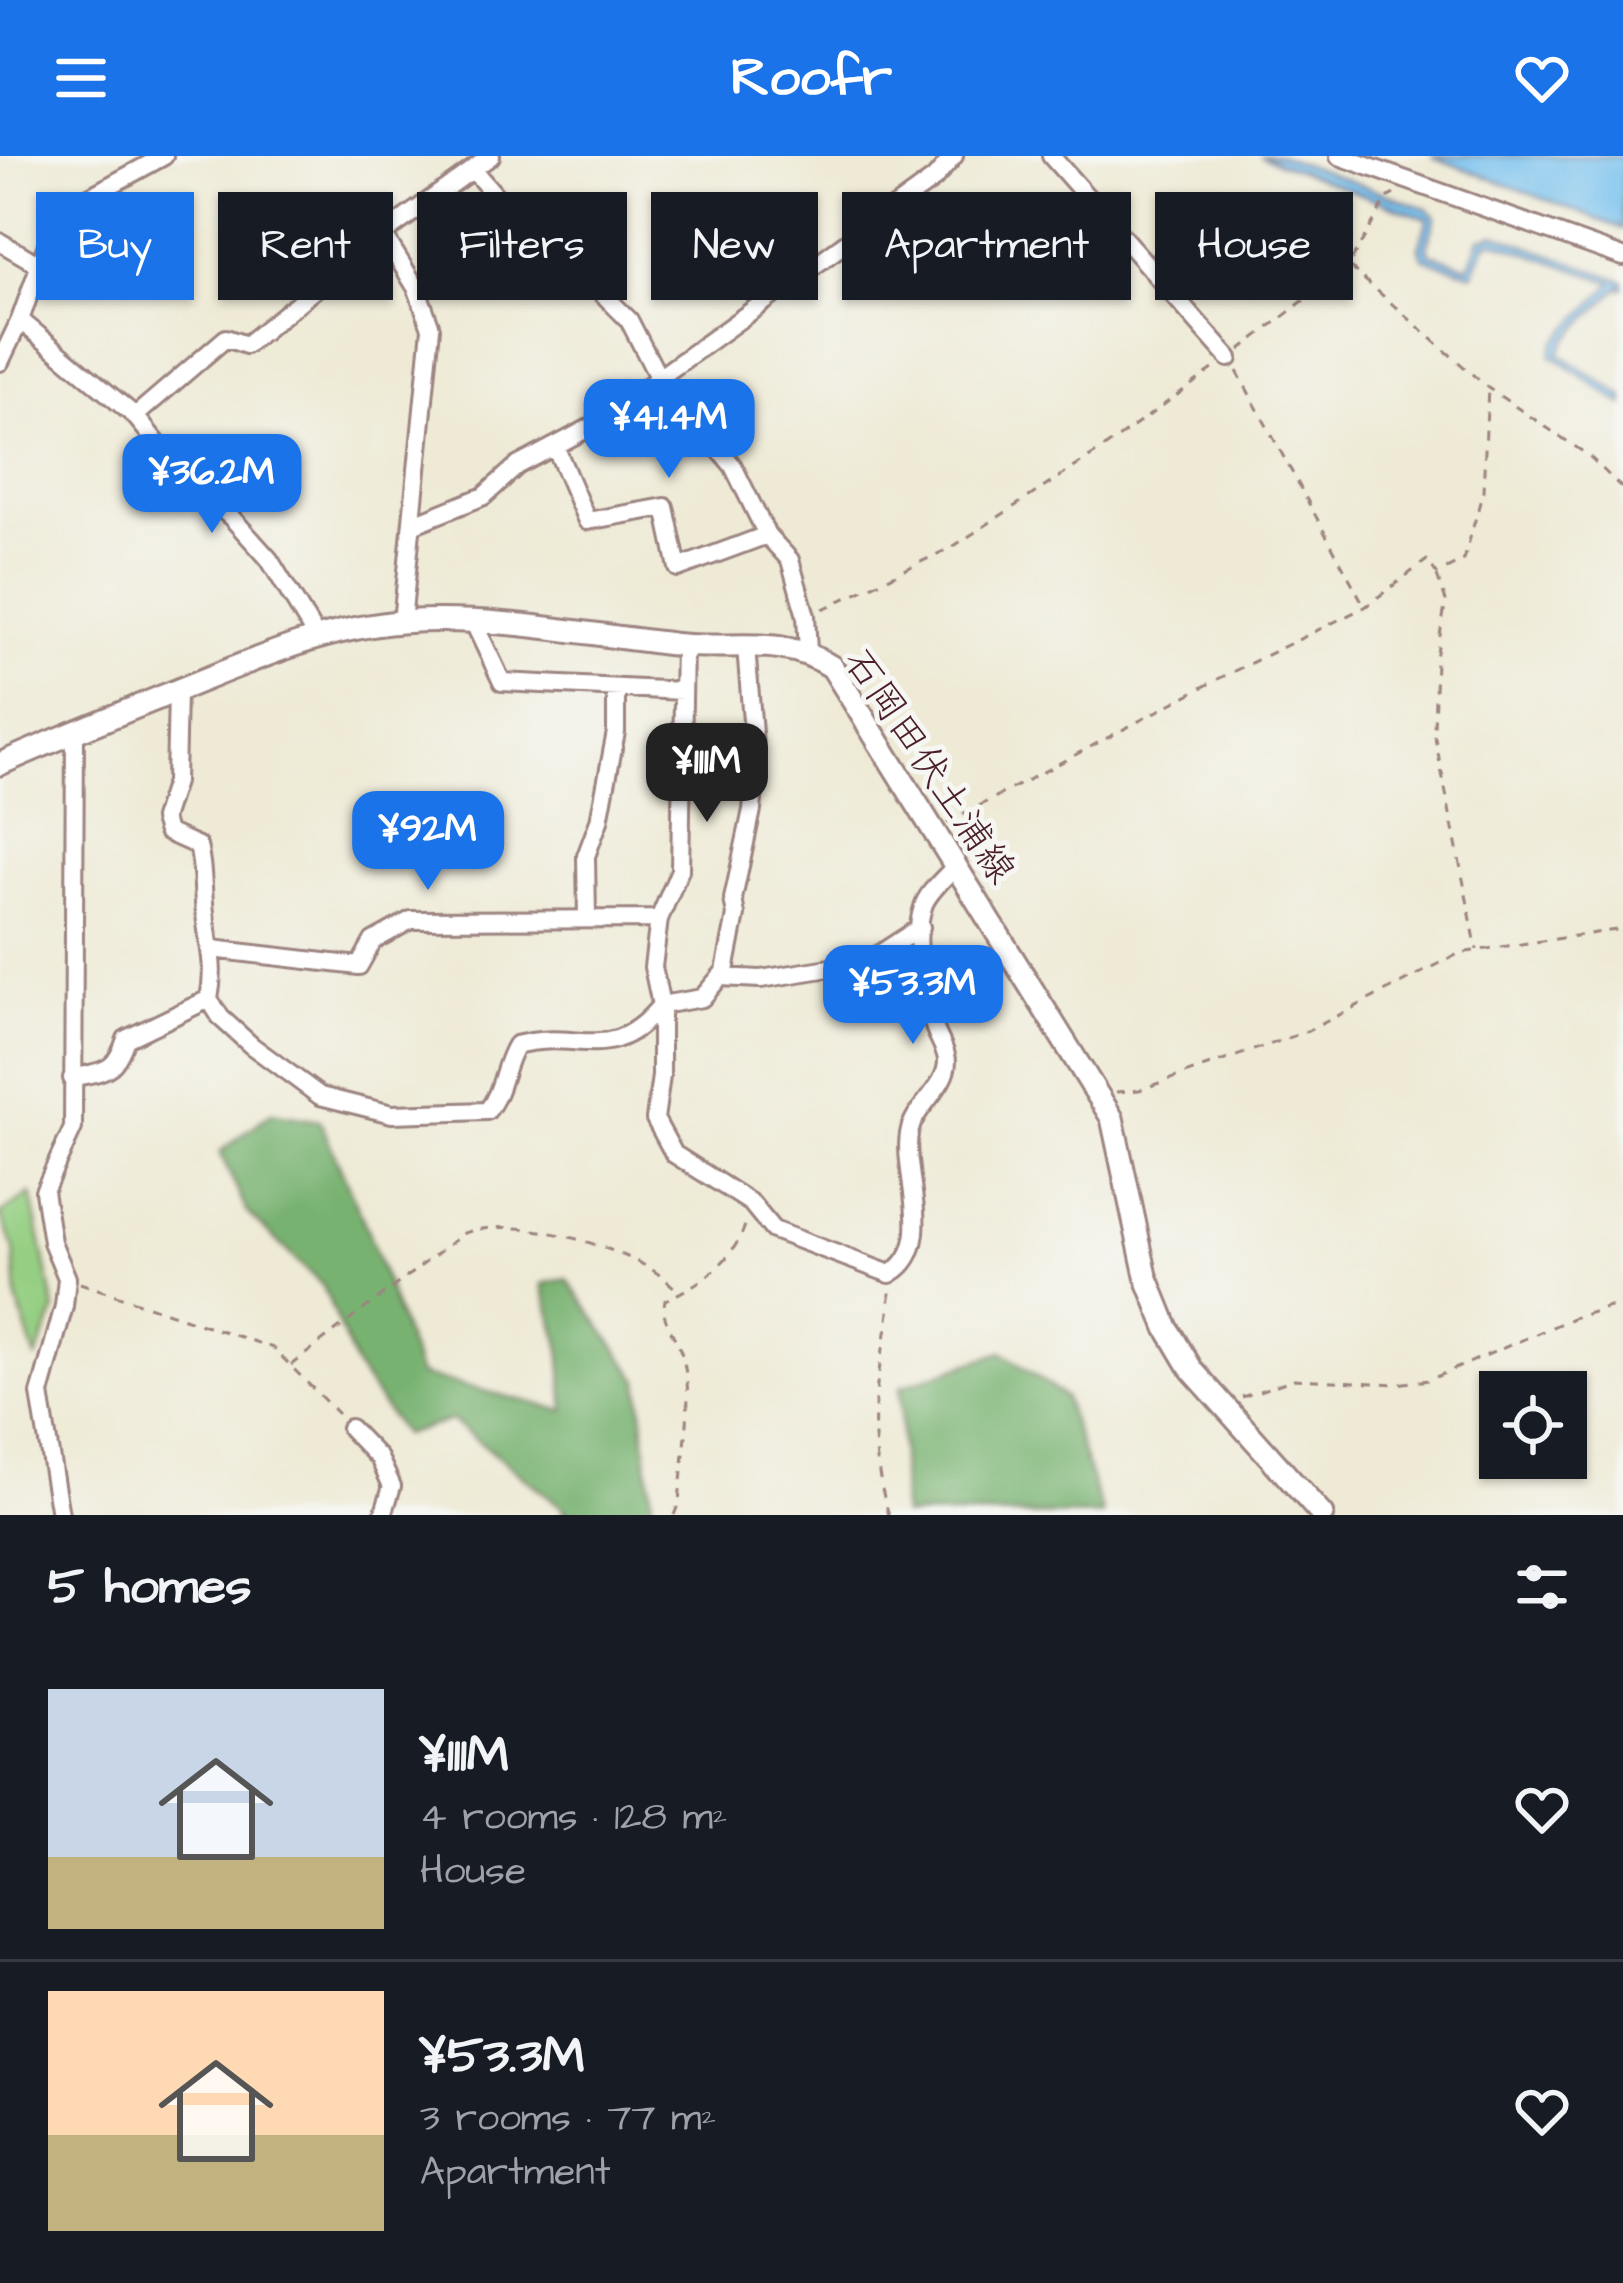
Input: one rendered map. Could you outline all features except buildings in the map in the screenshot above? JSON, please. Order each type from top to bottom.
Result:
[{"type":"main road","name":"石岡田伏土浦線","points":[[0,764],[248,661],[317,638],[402,622],[473,621],[684,645],[808,651],[832,667],[1112,1118],[1146,1276],[1167,1328],[1192,1370],[1322,1515]]},
{"type":"street","points":[[98,192],[164,156]]},
{"type":"street","points":[[393,227],[491,156]]},
{"type":"street","points":[[412,525],[484,496],[517,466],[591,427],[662,379],[934,179],[954,156]]},
{"type":"street","points":[[1051,156],[1229,358]]},
{"type":"street","points":[[1339,156],[1623,257]]},
{"type":"street","points":[[472,170],[555,264],[596,286],[628,320],[662,379],[733,466],[767,535],[790,560],[806,616],[808,651]]},
{"type":"street","points":[[0,242],[36,264]]},
{"type":"street","points":[[393,250],[417,289],[431,328],[402,622]]},
{"type":"street","points":[[0,362],[36,277]]},
{"type":"street","points":[[135,416],[226,338],[246,346],[302,300]]},
{"type":"street","points":[[20,320],[135,416],[186,478],[232,518],[269,559],[317,638]]},
{"type":"street","points":[[555,446],[587,521],[665,507],[678,568],[767,535]]},
{"type":"street","points":[[473,621],[502,682],[683,691]]},
{"type":"street","points":[[684,645],[680,870],[658,919],[653,967],[661,1005],[656,1120],[668,1147],[751,1202],[772,1230],[890,1274],[905,1262],[916,1223],[908,1135],[918,1110],[942,1078],[947,1060],[935,1033],[918,957],[923,904],[957,864]]},
{"type":"street","points":[[178,691],[175,782],[163,819],[167,832],[198,846],[215,967],[209,999],[221,1018],[320,1096],[392,1114],[487,1111],[497,1100],[505,1063],[516,1045],[617,1042],[641,1029],[661,1005],[702,998],[724,971],[756,770],[746,646]]},
{"type":"street","points":[[587,919],[586,856],[616,732],[616,689]]},
{"type":"street","points":[[60,1515],[40,1394],[67,1278],[52,1242],[44,1191],[73,1128],[75,730]]},
{"type":"street","points":[[212,949],[359,966],[373,941],[411,920],[658,919]]},
{"type":"street","points":[[720,977],[761,979],[867,962],[921,927]]},
{"type":"street","points":[[72,1078],[111,1069],[126,1039],[209,999]]},
{"type":"street","points":[[350,1427],[379,1458],[392,1486],[382,1515]]},
{"type":"path","points":[[1353,257],[1387,197],[1418,185]]},
{"type":"path","points":[[1353,270],[1488,388],[1589,456],[1623,489]]},
{"type":"path","points":[[806,616],[954,546],[1107,446],[1304,300]]},
{"type":"path","points":[[1229,358],[1365,607]]},
{"type":"path","points":[[1437,574],[1464,560],[1484,490],[1488,388]]},
{"type":"path","points":[[935,830],[1220,678],[1365,607],[1427,560],[1446,601],[1436,658],[1434,733],[1477,950]]},
{"type":"path","points":[[1097,1093],[1139,1090],[1308,1031],[1460,953],[1623,928]]},
{"type":"path","points":[[674,1515],[679,1503],[687,1392],[681,1353],[662,1313],[665,1300],[700,1282],[741,1240],[751,1202]]},
{"type":"path","points":[[290,1365],[464,1233],[487,1226],[575,1239],[651,1269],[681,1293]]},
{"type":"path","points":[[890,1274],[890,1320],[876,1395],[878,1478],[890,1515]]},
{"type":"path","points":[[67,1278],[273,1348],[350,1427]]},
{"type":"path","points":[[1224,1406],[1294,1379],[1396,1384],[1429,1380],[1573,1318],[1623,1303]]},
{"type":"green space","points":[[271,1113],[320,1121],[367,1229],[419,1375],[565,1411],[560,1345],[542,1284],[567,1279],[639,1380],[653,1515],[562,1515],[566,1510],[451,1420],[403,1435],[356,1367],[323,1286],[247,1212],[220,1152]]},
{"type":"green space","points":[[31,1194],[55,1311],[36,1358],[17,1300],[14,1248],[0,1214]]},
{"type":"green space","points":[[1002,1352],[1064,1397],[1103,1515],[902,1515],[900,1387]]},
{"type":"water","points":[[1260,156],[1281,156],[1425,208],[1436,217],[1429,253],[1469,267],[1480,239],[1495,234],[1623,281],[1623,288],[1566,340],[1559,354],[1623,396],[1623,405],[1551,355],[1555,342],[1613,283],[1493,241],[1486,244],[1473,274],[1424,259],[1419,248],[1428,219]]},
{"type":"water","points":[[1431,156],[1623,156],[1623,229]]}]
